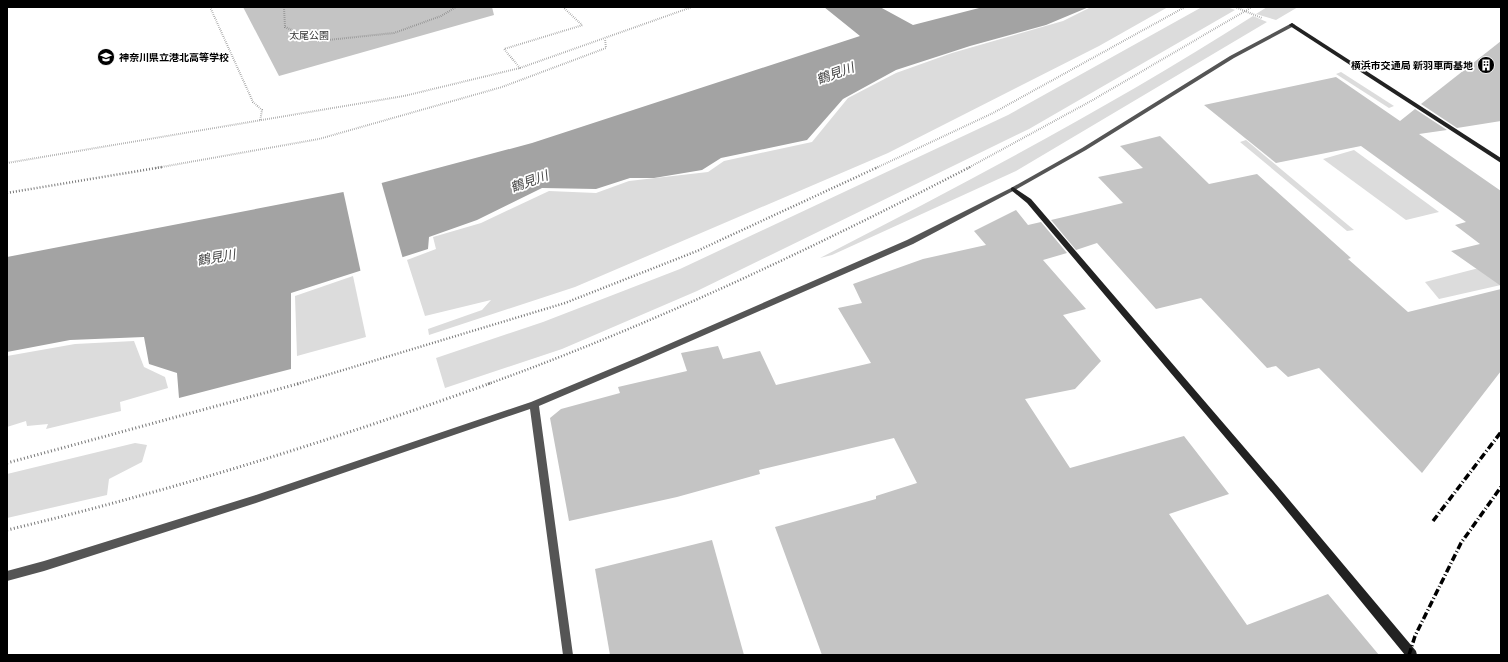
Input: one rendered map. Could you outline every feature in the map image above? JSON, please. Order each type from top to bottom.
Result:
[{"type":"street","points":[[7,576],[44,566],[256,499],[534,404],[650,356],[910,242],[1013,189],[1111,132],[1232,58],[1292,25],[1501,161]]},
{"type":"street","points":[[1013,189],[1029,201],[1277,492],[1412,655]]},
{"type":"street","points":[[534,404],[568,655]]},
{"type":"path","points":[[210,7],[253,102],[262,110],[260,121]]},
{"type":"path","points":[[284,7],[285,27],[318,41],[394,33],[441,16],[456,7]]},
{"type":"path","points":[[520,68],[504,49],[583,25],[563,7]]},
{"type":"path","points":[[7,163],[404,96],[520,68],[692,7]]},
{"type":"path","points":[[7,463],[333,374],[565,303],[697,251],[993,113],[1185,7]]},
{"type":"path","points":[[1235,7],[1254,14]]},
{"type":"path","points":[[7,530],[71,515],[156,492],[345,433],[472,390],[592,345],[707,296],[866,220],[1064,117],[1252,7]]},
{"type":"path","points":[[7,192],[271,148],[364,127],[510,84],[606,48],[605,39]]},
{"type":"shaded area","points":[[1091,7],[1168,7],[1099,46],[888,153],[575,287],[429,335],[428,329],[482,310],[491,300],[425,316],[407,260],[436,249],[433,237],[481,223],[549,191],[596,193],[629,181],[708,172],[724,161],[812,142],[848,98],[896,73],[952,53],[1063,21]]},
{"type":"shaded area","points":[[1202,7],[1227,7],[1235,10],[1029,129],[697,291],[562,349],[445,388],[436,358],[543,322],[680,269],[1008,115]]},
{"type":"shaded area","points":[[1267,7],[1298,7],[1276,20],[1256,14]]},
{"type":"shaded area","points":[[1253,16],[1267,22],[1016,171],[832,255],[820,258],[930,201],[1094,112],[1201,49]]},
{"type":"shaded area","points":[[1341,72],[1394,106],[1389,108],[1336,74]]},
{"type":"shaded area","points":[[1246,140],[1354,230],[1347,231],[1240,142]]},
{"type":"shaded area","points":[[1354,150],[1439,212],[1406,220],[1323,159]]},
{"type":"shaded area","points":[[1475,269],[1501,270],[1501,285],[1439,299],[1425,282]]},
{"type":"shaded area","points":[[353,276],[366,337],[297,356],[295,296]]},
{"type":"shaded area","points":[[134,341],[144,367],[165,377],[168,388],[120,402],[121,411],[46,429],[48,424],[27,426],[26,421],[7,427],[7,356],[75,344]]},
{"type":"shaded area","points":[[135,443],[147,445],[142,462],[109,479],[107,495],[7,518],[7,474]]},
{"type":"water","name":"鶴見川","points":[[824,7],[880,7],[913,25],[983,7],[1089,7],[1046,25],[970,46],[896,70],[843,99],[807,140],[721,158],[702,170],[654,178],[630,178],[596,189],[542,188],[477,220],[429,237],[428,249],[291,293],[291,369],[179,398],[177,373],[149,364],[144,337],[70,340],[7,352],[7,257],[359,189],[532,143],[860,36]]},
{"type":"pier","points":[[381,181],[403,259],[361,273],[343,190]]},
{"type":"building","name":"太尾公園","points":[[243,7],[492,7],[494,15],[279,76]]},
{"type":"building","name":"横浜市交通局 新羽車両基地","points":[[1501,41],[1501,121],[1457,128],[1421,104]]},
{"type":"building","points":[[1336,77],[1400,121],[1415,109],[1447,130],[1419,134],[1501,191],[1501,286],[1451,251],[1480,244],[1455,225],[1466,222],[1361,146],[1276,163],[1204,105]]},
{"type":"building","points":[[1160,136],[1209,184],[1257,174],[1351,258],[1348,259],[1408,312],[1501,289],[1501,371],[1422,473],[1319,368],[1288,377],[1276,366],[1267,368],[1201,298],[1156,309],[1097,243],[1076,250],[1051,220],[1123,203],[1098,177],[1143,168],[1120,146]]},
{"type":"building","points":[[1016,210],[1028,225],[1041,222],[1067,253],[1043,260],[1086,309],[1063,315],[1101,361],[1075,389],[1025,399],[1070,468],[1184,436],[1229,494],[1169,514],[1247,625],[1328,594],[1379,655],[822,655],[775,527],[876,499],[876,496],[917,483],[894,438],[759,470],[760,474],[677,497],[569,521],[550,418],[561,409],[620,393],[618,387],[687,371],[681,353],[718,346],[723,359],[760,351],[776,385],[871,363],[838,308],[862,303],[853,284],[923,259],[986,245],[974,231]]},
{"type":"building","points":[[712,540],[744,655],[610,655],[595,569]]},
{"type":"railway","points":[[1433,521],[1501,432]]},
{"type":"railway","points":[[1409,655],[1415,636],[1461,543],[1501,487]]},
{"type":"place","name":"神奈川県立港北高等学校","points":[[106,57]]},
{"type":"place","name":"横浜市交通局 新羽車両基地","points":[[1486,65]]}]
